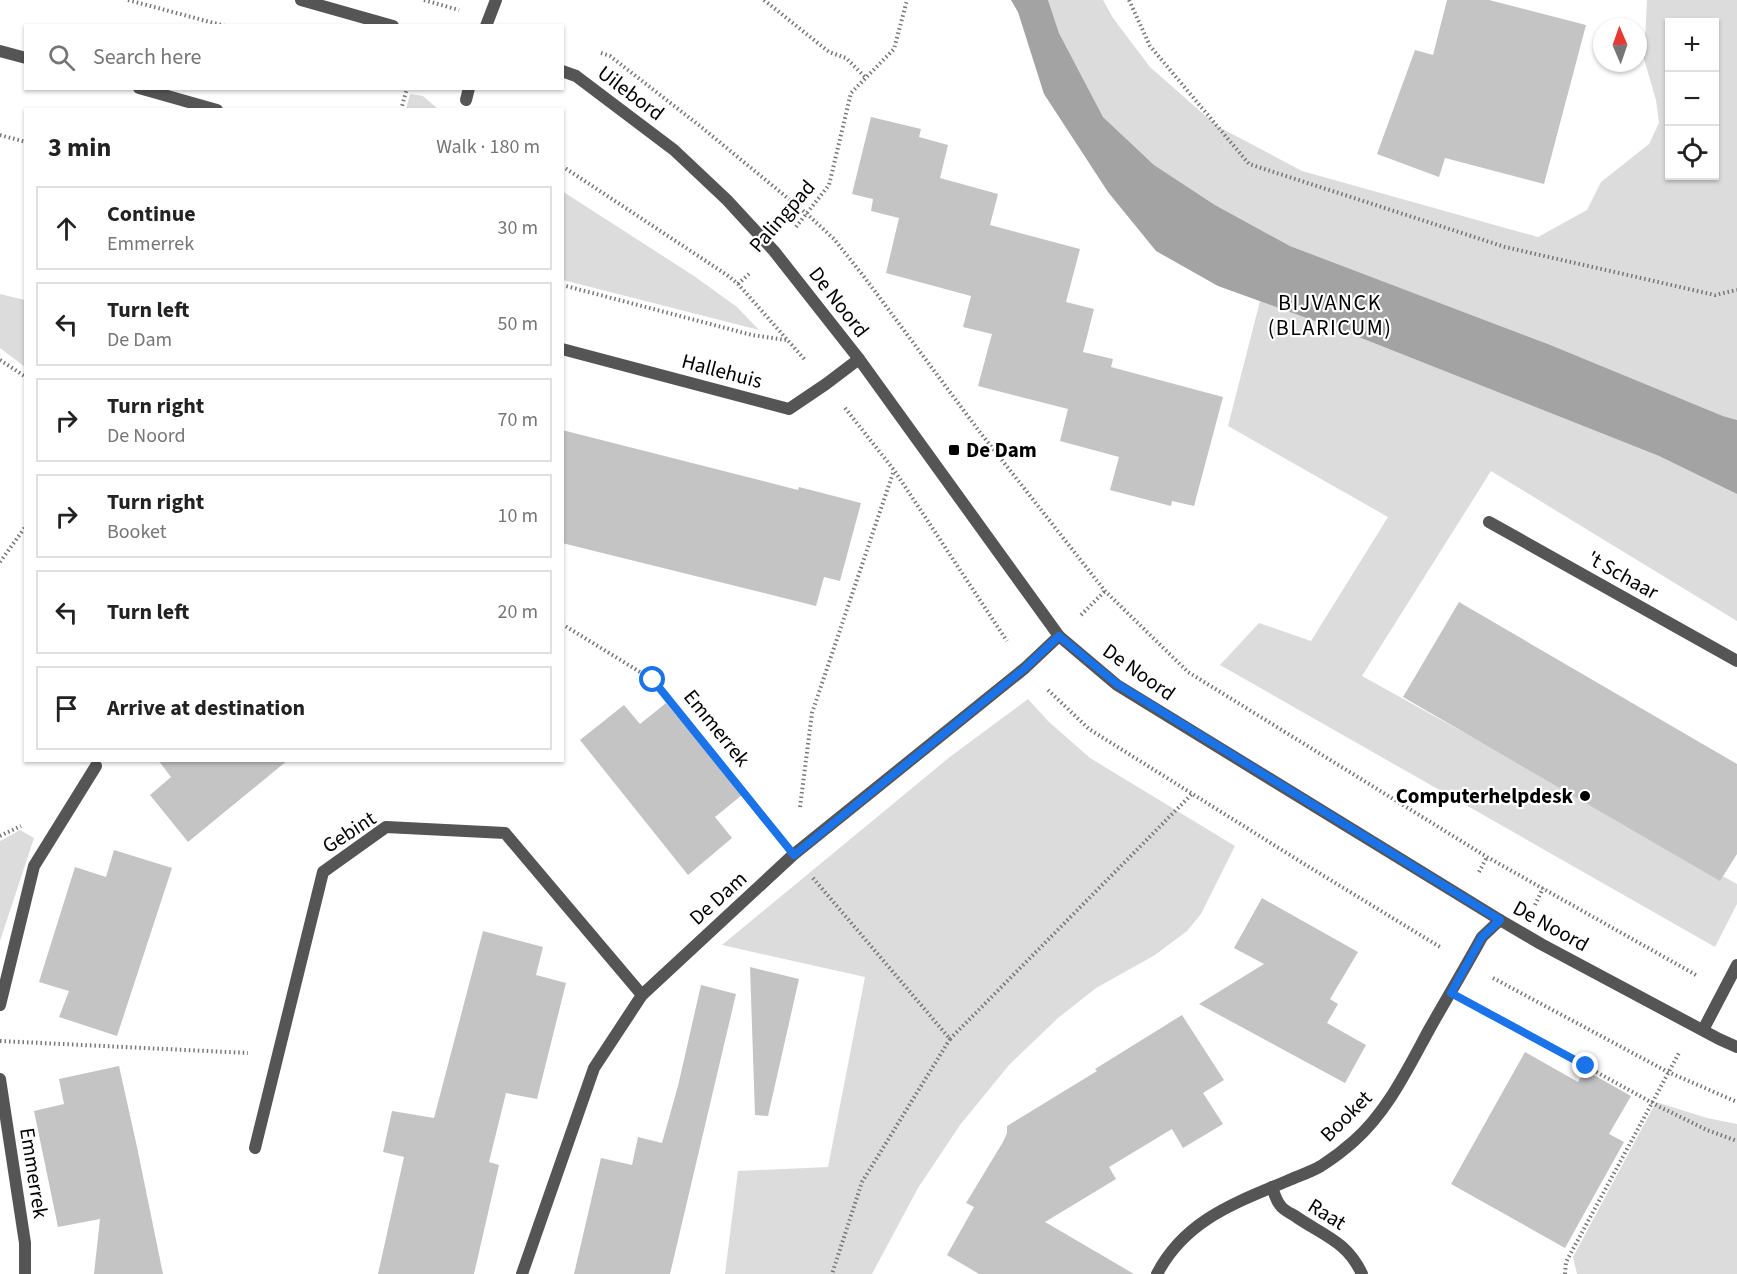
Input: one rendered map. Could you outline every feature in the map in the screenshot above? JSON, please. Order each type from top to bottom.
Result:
[{"type":"street","points":[[301,0],[386,24]]},
{"type":"street","points":[[487,24],[496,0]]},
{"type":"street","points":[[0,51],[24,57]]},
{"type":"street","name":"Uilebord","points":[[564,73],[576,76],[674,150]]},
{"type":"street","points":[[146,90],[210,108]]},
{"type":"street","name":"De Noord","points":[[674,150],[727,200],[774,251],[859,359],[1059,636],[1117,684],[1500,920],[1737,1047]]},
{"type":"street","name":"Hallehuis","points":[[564,350],[789,409],[859,359]]},
{"type":"street","name":"'t Schaar","points":[[1489,522],[1737,661]]},
{"type":"street","name":"De Dam","points":[[522,1274],[594,1068],[642,994],[794,855],[1025,668],[1059,636]]},
{"type":"street","points":[[0,1005],[34,866],[96,766]]},
{"type":"street","name":"Gebint","points":[[255,1148],[323,872],[386,827],[505,832],[642,994]]},
{"type":"street","name":"Booket","points":[[1157,1274],[1185,1236],[1208,1218],[1320,1166],[1354,1141],[1369,1126],[1392,1096],[1482,937],[1500,920]]},
{"type":"street","points":[[1703,1030],[1737,965]]},
{"type":"street","name":"Emmerrek","points":[[0,1079],[25,1243],[25,1274]]},
{"type":"street","name":"Raat","points":[[1272,1187],[1280,1206],[1343,1247],[1352,1256],[1362,1274]]},
{"type":"path","points":[[128,0],[218,24]]},
{"type":"path","points":[[764,0],[829,52],[846,58],[866,78]]},
{"type":"path","name":"Palingpad","points":[[564,167],[738,284],[774,251],[829,185],[851,93],[894,50],[907,0]]},
{"type":"path","points":[[1129,0],[1150,46],[1249,165],[1505,247],[1715,295],[1737,290]]},
{"type":"path","points":[[402,108],[406,90]]},
{"type":"path","name":"De Noord","points":[[700,126],[834,239],[979,431],[1105,591],[1188,672],[1487,857],[1674,964],[1724,989]]},
{"type":"path","points":[[0,135],[24,141]]},
{"type":"path","points":[[564,286],[752,335],[787,340]]},
{"type":"path","points":[[0,360],[24,376]]},
{"type":"path","points":[[794,855],[812,713],[894,470]]},
{"type":"path","points":[[0,562],[24,529]]},
{"type":"path","name":"Emmerrek","points":[[564,625],[653,680],[794,855],[950,1039]]},
{"type":"path","points":[[832,1274],[862,1182],[950,1039],[1192,794]]},
{"type":"path","points":[[1451,993],[1653,1104],[1737,1142]]},
{"type":"path","points":[[0,1041],[278,1054]]},
{"type":"path","points":[[1565,1274],[1566,1262],[1653,1104],[1668,1072]]},
{"type":"shaded area","points":[[1011,0],[1048,0],[1059,33],[1103,117],[1154,165],[1215,205],[1290,246],[1548,344],[1737,420],[1737,494],[1659,456],[1356,336],[1218,286],[1156,251],[1108,192],[1044,94],[1018,12]]},
{"type":"shaded area","points":[[1048,0],[1103,0],[1113,18],[1150,67],[1217,126],[1302,171],[1538,237],[1587,210],[1601,182],[1649,144],[1659,123],[1656,100],[1647,69],[1647,0],[1737,0],[1737,420],[1548,344],[1290,246],[1215,205],[1154,165],[1103,117],[1059,33]]},
{"type":"shaded area","points":[[410,94],[423,96],[437,108],[406,108]]},
{"type":"shaded area","points":[[564,192],[694,276],[737,307],[759,330],[564,280]]},
{"type":"shaded area","points":[[0,294],[24,300],[24,366],[0,348]]},
{"type":"shaded area","points":[[1260,301],[1356,336],[1659,456],[1737,494],[1737,621],[1491,471],[1362,676],[1737,884],[1737,904],[1715,947],[1220,665],[1259,623],[1311,641],[1388,517],[1228,426]]},
{"type":"shaded area","points":[[1028,699],[1048,721],[1090,758],[1235,846],[1201,914],[1187,931],[1155,955],[1096,988],[1058,1018],[1009,1065],[960,1125],[918,1188],[872,1274],[725,1274],[738,1171],[828,1167],[865,977],[722,945],[951,756]]},
{"type":"shaded area","points":[[20,830],[34,838],[0,941],[0,841]]},
{"type":"shaded area","points":[[1656,1102],[1707,1118],[1737,1124],[1737,1274],[1577,1274],[1573,1257]]},
{"type":"building","points":[[1447,0],[1489,0],[1586,25],[1544,184],[1445,158],[1439,177],[1377,154],[1415,50],[1433,55]]},
{"type":"building","points":[[871,117],[921,129],[919,137],[948,145],[940,178],[998,194],[990,225],[1080,249],[1066,302],[1094,309],[1083,352],[1113,359],[1111,367],[1223,397],[1194,506],[1172,501],[1171,506],[1110,490],[1119,457],[1060,441],[1068,409],[978,386],[992,334],[963,327],[971,296],[886,273],[899,218],[871,211],[873,199],[852,194]]},
{"type":"building","points":[[564,431],[798,490],[799,487],[861,503],[840,581],[824,577],[816,606],[564,543]]},
{"type":"building","points":[[1459,602],[1737,764],[1737,854],[1720,881],[1403,697]]},
{"type":"building","points":[[666,703],[742,795],[715,817],[732,838],[688,875],[580,740],[624,705],[640,724]]},
{"type":"building","points":[[160,762],[286,762],[188,842],[150,795],[171,777]]},
{"type":"building","points":[[114,850],[172,868],[117,1036],[59,1017],[69,991],[39,982],[75,867],[106,877]]},
{"type":"building","points":[[1262,898],[1358,952],[1330,999],[1338,1004],[1327,1023],[1366,1045],[1345,1083],[1199,1004],[1264,964],[1234,948]]},
{"type":"building","points":[[483,931],[543,947],[536,975],[566,983],[537,1099],[506,1093],[489,1162],[499,1165],[474,1274],[378,1274],[404,1157],[383,1152],[392,1111],[434,1118]]},
{"type":"building","points":[[750,967],[799,979],[768,1116],[755,1115]]},
{"type":"building","points":[[701,985],[736,994],[670,1274],[574,1274],[601,1158],[632,1165],[638,1137],[662,1143],[678,1086]]},
{"type":"building","points":[[1182,1015],[1224,1080],[1203,1093],[1223,1124],[1183,1148],[1172,1129],[1109,1167],[1116,1179],[1045,1222],[1134,1274],[979,1274],[947,1255],[974,1207],[966,1203],[1003,1142],[1007,1126]]},
{"type":"building","points":[[1525,1052],[1578,1082],[1585,1070],[1631,1096],[1609,1134],[1624,1142],[1565,1248],[1451,1184]]},
{"type":"building","points":[[119,1066],[163,1274],[94,1274],[100,1219],[58,1227],[34,1111],[64,1104],[59,1079]]},
{"type":"place","name":"De Dam","points":[[954,450]]},
{"type":"place","name":"Computerhelpdesk","points":[[1585,796]]},
{"type":"district","name":"BIJVANCK (BLARICUM)","points":[[1330,314]]},
{"type":"route","points":[[653,680],[794,855],[1025,668],[1059,636],[1117,684],[1500,920],[1482,937],[1451,993],[1586,1066]]}]
